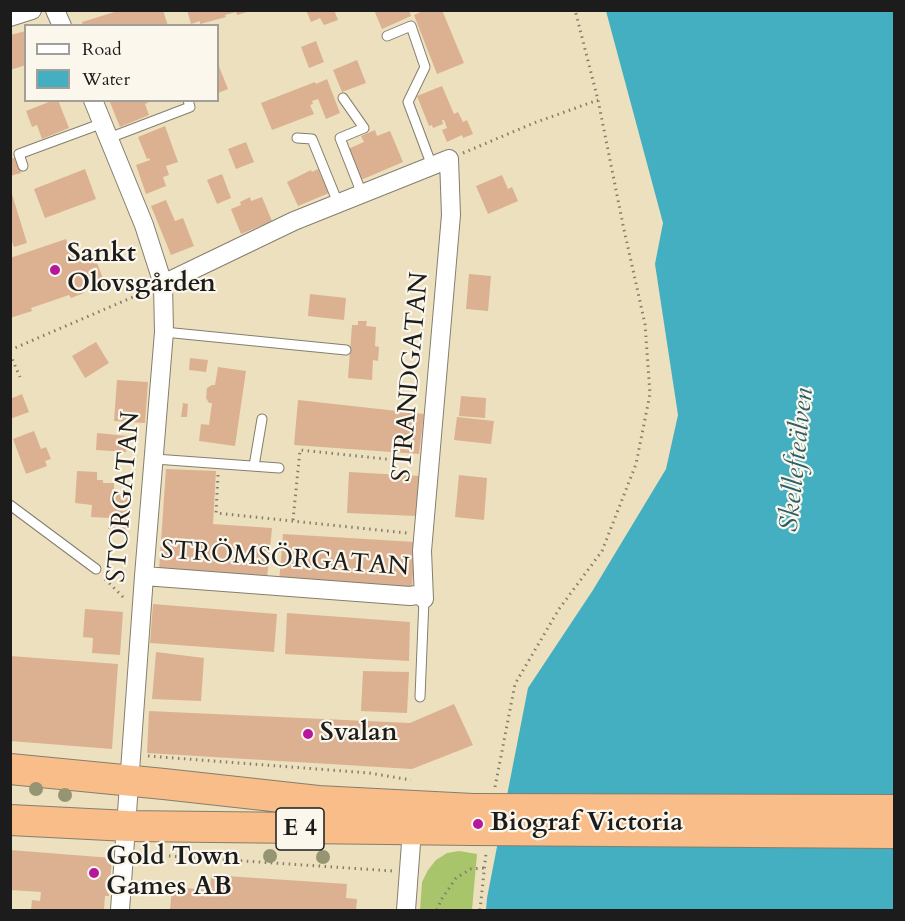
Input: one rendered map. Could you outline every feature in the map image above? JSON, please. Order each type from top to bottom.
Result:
[{"type":"highway","name":"E 4","points":[[10,770],[132,768],[318,801],[481,820],[894,833]]},
{"type":"highway","name":"E 4","points":[[10,819],[127,839],[412,830],[481,820],[894,810]]},
{"type":"street","points":[[10,17],[32,10]]},
{"type":"street","points":[[55,10],[61,24]]},
{"type":"street","name":"STORGATAN","points":[[94,102],[144,225],[163,284],[164,332],[120,910]]},
{"type":"street","points":[[163,284],[294,221],[449,159]]},
{"type":"street","name":"STRANDGATAN","points":[[424,596],[424,535],[451,214],[449,159]]},
{"type":"street","name":"STRÖMSÖRGATAN","points":[[144,576],[424,596]]},
{"type":"street","points":[[406,910],[412,830]]},
{"type":"lane","points":[[387,36],[411,26],[426,67],[408,102],[432,166]]},
{"type":"lane","points":[[344,98],[364,128],[340,138],[363,194]]},
{"type":"lane","points":[[23,166],[19,154],[190,107],[189,102]]},
{"type":"lane","points":[[297,138],[312,139],[338,204]]},
{"type":"lane","points":[[164,332],[346,350]]},
{"type":"lane","points":[[254,466],[262,419]]},
{"type":"lane","points":[[155,459],[279,468]]},
{"type":"lane","points":[[10,506],[96,569]]},
{"type":"lane","points":[[420,697],[424,596]]},
{"type":"path","points":[[480,910],[484,868],[481,820],[514,684],[559,609],[602,551],[636,464],[650,394],[645,324],[598,100],[575,10]]},
{"type":"path","points":[[449,159],[534,123],[598,100]]},
{"type":"path","points":[[20,376],[10,352],[163,284]]},
{"type":"path","points":[[293,520],[300,450],[430,464]]},
{"type":"path","points":[[219,463],[216,513],[424,535]]},
{"type":"path","points":[[132,768],[369,773],[416,782]]},
{"type":"path","points":[[127,839],[181,858],[409,871]]},
{"type":"path","points":[[437,910],[456,878],[471,868],[484,868]]},
{"type":"green space","points":[[459,851],[477,854],[472,910],[420,910],[422,882],[428,870],[436,860],[447,853]]},
{"type":"water","name":"Skellefteälven","points":[[606,11],[894,11],[894,910],[486,910],[528,688],[593,590],[666,469],[678,415],[655,264],[663,223]]},
{"type":"building","points":[[121,10],[163,10],[167,24],[82,24],[82,22]]},
{"type":"building","points":[[187,10],[250,11],[237,15],[236,12],[200,24],[200,21],[191,24]]},
{"type":"building","points":[[306,10],[334,10],[338,20],[324,25],[320,18],[311,22]]},
{"type":"building","points":[[374,10],[409,10],[411,16],[382,29]]},
{"type":"building","points":[[425,10],[442,10],[464,63],[437,74],[414,15]]},
{"type":"building","points":[[24,32],[24,66],[10,70],[10,35]]},
{"type":"building","points":[[316,41],[324,62],[309,68],[301,47]]},
{"type":"building","points":[[357,60],[366,83],[342,92],[333,70]]},
{"type":"building","points":[[219,66],[228,89],[219,93]]},
{"type":"building","points":[[327,79],[340,113],[326,119],[318,99],[312,101],[313,104],[310,105],[314,114],[272,130],[261,103]]},
{"type":"building","points":[[442,86],[454,114],[458,112],[463,122],[467,120],[473,134],[463,138],[462,135],[447,142],[442,130],[447,128],[444,120],[442,120],[443,124],[433,128],[432,125],[429,126],[417,96]]},
{"type":"building","points":[[49,102],[59,102],[69,128],[42,139],[37,125],[32,127],[26,111]]},
{"type":"building","points":[[110,102],[149,102],[145,104],[149,115],[120,127]]},
{"type":"building","points":[[165,126],[178,162],[166,166],[169,175],[163,177],[166,186],[146,194],[136,165],[150,160],[147,159],[138,137]]},
{"type":"building","points":[[375,130],[377,136],[390,131],[403,162],[361,180],[348,149],[364,142],[361,136]]},
{"type":"building","points":[[246,142],[254,162],[236,169],[228,149]]},
{"type":"building","points":[[16,157],[21,173],[10,176],[10,159]]},
{"type":"building","points":[[85,169],[96,199],[45,218],[34,189]]},
{"type":"building","points":[[318,169],[329,193],[298,206],[287,182]]},
{"type":"building","points":[[222,174],[231,198],[217,204],[207,180]]},
{"type":"building","points":[[502,175],[508,189],[512,187],[518,201],[488,214],[476,186]]},
{"type":"building","points":[[11,191],[27,243],[14,247],[10,236]]},
{"type":"building","points":[[250,197],[251,201],[262,197],[272,221],[241,234],[231,209],[241,205],[240,202]]},
{"type":"building","points":[[166,200],[175,221],[183,218],[194,246],[171,255],[151,206]]},
{"type":"building","name":"Sankt Olovsgården","points":[[66,239],[72,255],[92,248],[104,282],[83,289],[84,293],[71,298],[69,295],[10,318],[10,258]]},
{"type":"building","points":[[469,274],[491,276],[488,311],[466,309]]},
{"type":"building","points":[[310,294],[346,298],[344,320],[308,316]]},
{"type":"building","points":[[358,321],[367,321],[366,326],[376,327],[375,346],[379,347],[378,361],[373,360],[372,380],[348,378],[352,325],[358,325]]},
{"type":"building","points":[[96,342],[109,363],[85,378],[72,356]]},
{"type":"building","points":[[190,358],[208,360],[206,372],[189,370]]},
{"type":"building","points":[[218,367],[246,371],[235,446],[199,441],[201,424],[209,425],[212,403],[209,403],[206,398],[207,388],[215,385]]},
{"type":"building","points":[[117,380],[148,382],[145,423],[114,421]]},
{"type":"building","points":[[22,394],[29,412],[10,419],[10,399]]},
{"type":"building","points":[[461,396],[486,398],[485,418],[459,416]]},
{"type":"building","points":[[298,400],[424,414],[419,454],[294,445]]},
{"type":"building","points":[[183,403],[188,404],[187,417],[181,417]]},
{"type":"building","points":[[457,417],[494,421],[491,444],[454,440]]},
{"type":"building","points":[[34,431],[41,449],[46,447],[51,459],[45,461],[47,466],[26,474],[13,439]]},
{"type":"building","points":[[97,433],[128,436],[126,452],[96,450]]},
{"type":"building","points":[[166,469],[216,471],[213,524],[272,528],[267,578],[159,570]]},
{"type":"building","points":[[77,471],[97,472],[97,480],[103,480],[103,483],[114,483],[114,492],[120,492],[120,496],[130,497],[128,530],[108,529],[109,518],[91,517],[92,505],[75,503]]},
{"type":"building","points":[[349,472],[421,476],[416,516],[347,513]]},
{"type":"building","points":[[459,475],[487,478],[484,520],[455,517]]},
{"type":"building","points":[[283,534],[415,542],[412,588],[279,583]]},
{"type":"building","points":[[153,604],[277,614],[274,652],[150,643]]},
{"type":"building","points":[[85,609],[123,612],[120,655],[92,653],[93,638],[83,637]]},
{"type":"building","points":[[287,613],[410,622],[409,661],[285,654]]},
{"type":"building","points":[[156,652],[204,658],[201,701],[152,699]]},
{"type":"building","points":[[10,656],[118,664],[112,749],[10,741]]},
{"type":"building","points":[[363,671],[409,672],[407,713],[361,711]]},
{"type":"building","name":"Svalan","points":[[454,704],[473,745],[412,769],[147,753],[149,711],[410,723]]},
{"type":"building","points":[[10,850],[112,858],[109,896],[105,896],[104,910],[31,910],[32,900],[40,901],[41,892],[10,890]]},
{"type":"building","points":[[211,875],[347,884],[346,898],[357,899],[356,910],[170,910],[172,887],[210,890]]},
{"type":"place","name":"Sankt Olovsgården","points":[[55,270]]},
{"type":"place","name":"Svalan","points":[[308,734]]},
{"type":"place","name":"Biograf Victoria","points":[[478,824]]},
{"type":"place","name":"Gold Town Games AB","points":[[94,873]]}]
